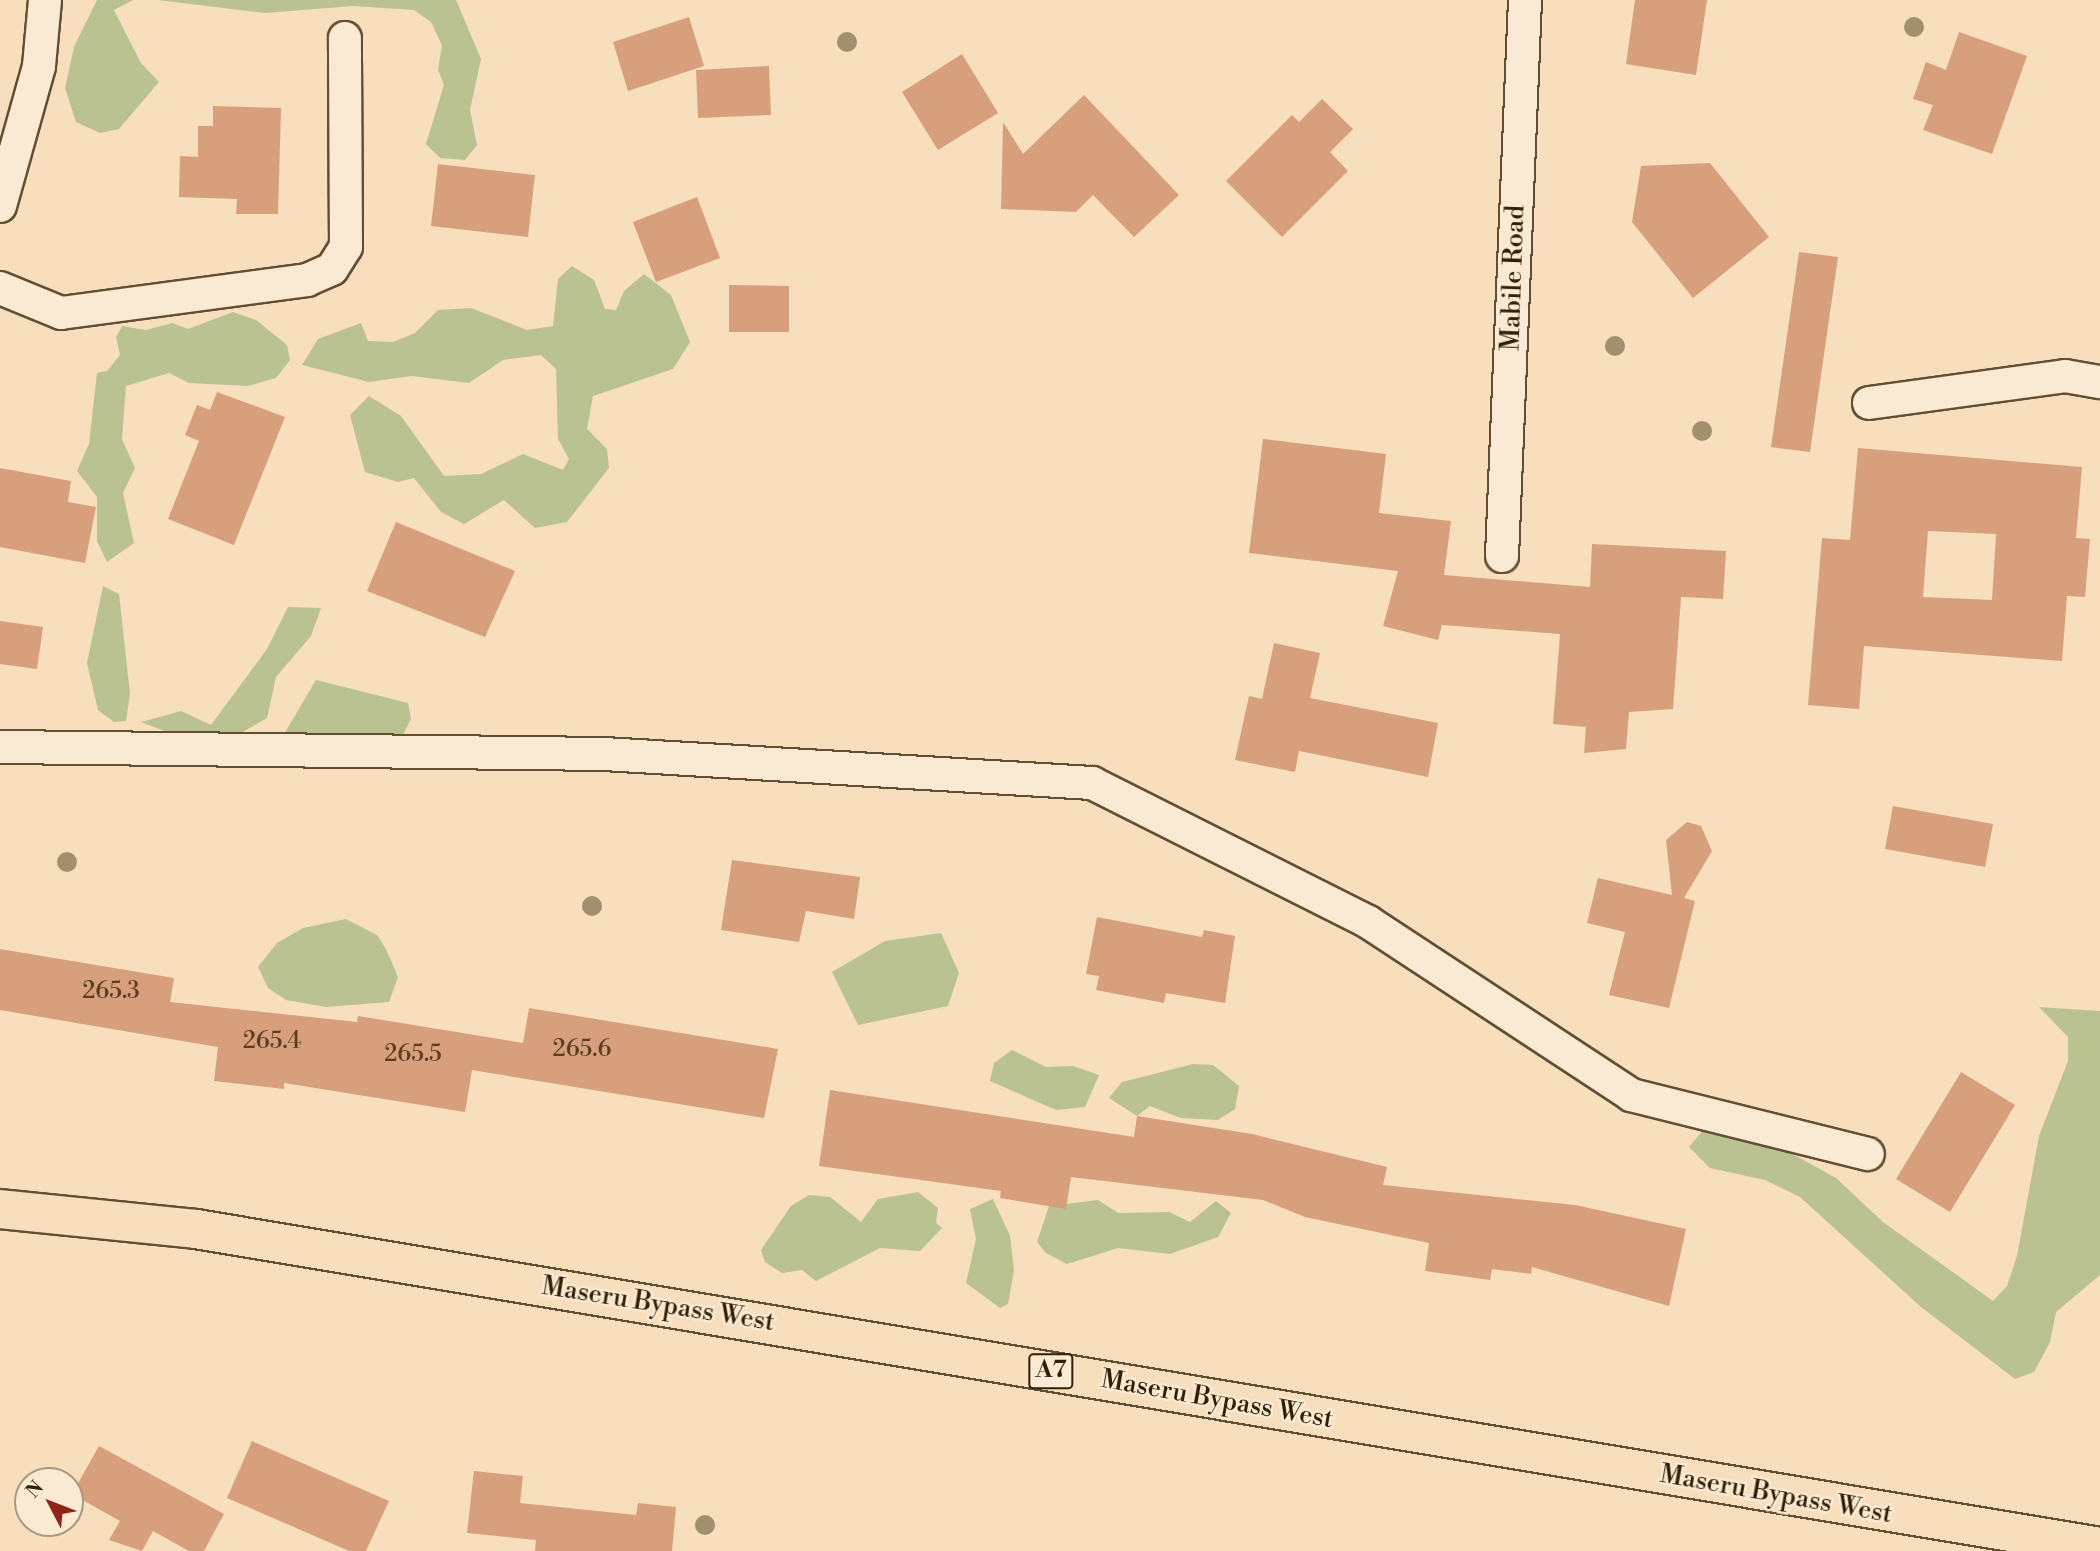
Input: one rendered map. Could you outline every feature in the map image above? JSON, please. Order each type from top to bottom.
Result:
[{"type":"main road","name":"Maseru Bypass West","points":[[0,1209],[196,1229],[2100,1547]]},
{"type":"street","points":[[0,206],[39,66],[45,0]]},
{"type":"street","name":"Mabile Road","points":[[1502,556],[1525,0]]},
{"type":"street","points":[[0,288],[61,313],[307,280],[332,269],[346,247],[345,38]]},
{"type":"street","points":[[1869,403],[2065,376],[2100,382]]},
{"type":"street","points":[[0,747],[604,754],[1092,783],[1368,922],[1631,1095],[1868,1154]]},
{"type":"green space","points":[[97,0],[133,0],[114,10],[141,63],[159,82],[119,129],[100,133],[76,122],[65,88],[74,47]]},
{"type":"green space","points":[[158,0],[456,0],[481,59],[470,110],[477,145],[465,160],[440,158],[426,144],[444,85],[438,70],[442,45],[431,22],[414,10],[353,6],[265,13]]},
{"type":"green space","points":[[572,266],[594,280],[605,309],[616,310],[624,291],[644,274],[671,295],[690,342],[673,369],[593,396],[587,429],[607,449],[609,468],[567,522],[535,528],[504,500],[464,524],[441,512],[414,478],[398,482],[365,472],[350,415],[369,396],[401,416],[444,476],[481,474],[523,454],[563,470],[569,459],[558,439],[556,369],[541,355],[503,360],[469,383],[412,376],[369,382],[302,365],[318,339],[361,323],[368,341],[393,342],[415,333],[438,310],[471,308],[527,330],[553,326],[558,279]]},
{"type":"green space","points":[[233,312],[256,320],[287,345],[290,360],[276,378],[248,386],[189,383],[169,373],[126,386],[122,439],[135,468],[123,493],[134,543],[107,562],[97,541],[97,497],[77,471],[89,444],[97,373],[107,371],[120,355],[116,337],[122,326],[146,330],[172,323],[188,329]]},
{"type":"green space","points":[[103,586],[119,594],[130,694],[126,721],[114,722],[98,710],[87,663]]},
{"type":"green space","points":[[288,607],[321,608],[311,636],[276,677],[267,718],[229,740],[172,734],[141,722],[181,711],[211,725],[267,649]]},
{"type":"green space","points":[[316,680],[408,703],[411,719],[403,735],[372,745],[298,741],[284,734]]},
{"type":"green space","points":[[346,919],[377,935],[386,949],[398,977],[389,1002],[326,1007],[286,1000],[268,988],[258,967],[277,943],[303,928]]},
{"type":"green space","points":[[941,933],[959,973],[948,1006],[858,1025],[832,972],[885,941]]},
{"type":"green space","points":[[2039,1007],[2100,1011],[2100,1275],[2056,1312],[2050,1342],[2034,1372],[2015,1379],[1921,1307],[1800,1197],[1765,1180],[1710,1168],[1689,1147],[1704,1129],[1747,1135],[1798,1157],[1836,1178],[1883,1222],[1993,1301],[2007,1286],[2017,1256],[2039,1136],[2068,1061],[2068,1037]]},
{"type":"green space","points":[[1012,1050],[1046,1067],[1073,1066],[1099,1075],[1085,1107],[1056,1110],[990,1081],[994,1063]]},
{"type":"green space","points":[[1193,1064],[1213,1065],[1239,1086],[1235,1109],[1218,1120],[1181,1118],[1150,1106],[1137,1116],[1109,1098],[1122,1082]]},
{"type":"green space","points":[[918,1192],[938,1208],[936,1223],[942,1228],[920,1251],[880,1248],[816,1281],[802,1270],[782,1273],[765,1262],[761,1250],[791,1206],[809,1195],[830,1197],[861,1222],[878,1199]]},
{"type":"green space","points":[[993,1199],[1010,1236],[1014,1270],[1008,1304],[1000,1308],[966,1283],[976,1239],[970,1209]]},
{"type":"green space","points":[[1098,1200],[1118,1213],[1169,1212],[1190,1222],[1216,1201],[1231,1213],[1218,1237],[1170,1254],[1118,1248],[1067,1264],[1046,1253],[1037,1242],[1049,1206]]},
{"type":"building","points":[[1635,0],[1707,0],[1696,75],[1626,64]]},
{"type":"building","points":[[689,17],[704,66],[628,91],[613,42]]},
{"type":"building","points":[[1959,32],[2027,56],[1992,154],[1923,130],[1933,105],[1913,99],[1926,62],[1946,70]]},
{"type":"building","points":[[962,54],[998,113],[938,150],[902,92]]},
{"type":"building","points":[[769,66],[771,115],[698,118],[696,70]]},
{"type":"building","points":[[1084,95],[1179,195],[1134,237],[1093,195],[1076,212],[1001,209],[1003,122],[1023,154]]},
{"type":"building","points":[[1322,99],[1353,129],[1330,152],[1348,171],[1282,237],[1226,181],[1292,115],[1299,122]]},
{"type":"building","points":[[213,106],[281,108],[278,214],[236,214],[237,199],[179,197],[180,156],[198,157],[198,126],[213,126]]},
{"type":"building","points":[[1710,163],[1769,237],[1693,298],[1632,222],[1641,166]]},
{"type":"building","points":[[438,164],[535,175],[528,237],[431,226]]},
{"type":"building","points":[[697,197],[720,258],[656,282],[633,222]]},
{"type":"building","points":[[1799,252],[1838,257],[1810,452],[1771,447]]},
{"type":"building","points":[[729,285],[789,286],[789,332],[729,332]]},
{"type":"building","points":[[217,392],[285,417],[234,545],[168,519],[199,441],[185,435],[197,405],[210,410]]},
{"type":"building","points":[[1263,439],[1386,454],[1379,513],[1451,521],[1444,575],[1590,587],[1592,544],[1726,551],[1723,599],[1681,597],[1673,709],[1629,712],[1626,749],[1584,753],[1586,727],[1553,724],[1560,634],[1442,625],[1438,640],[1383,626],[1398,571],[1249,553]]},
{"type":"building","points":[[1858,448],[2082,467],[2076,538],[2090,539],[2085,597],[2067,596],[2062,661],[1864,646],[1859,709],[1808,705],[1822,538],[1850,540]],"holes":[[[1928,531],[1996,534],[1992,600],[1923,597]]]},
{"type":"building","points":[[0,468],[71,481],[68,502],[96,507],[85,563],[0,547]]},
{"type":"building","points":[[396,522],[515,571],[485,637],[367,591]]},
{"type":"building","points":[[0,621],[43,627],[37,669],[0,664]]},
{"type":"building","points":[[1274,643],[1320,653],[1310,698],[1438,723],[1428,777],[1299,751],[1295,772],[1235,760],[1249,696],[1262,699]]},
{"type":"building","points":[[1893,806],[1993,824],[1985,867],[1885,849]]},
{"type":"building","points":[[1687,822],[1701,826],[1712,851],[1684,898],[1695,901],[1669,1008],[1609,995],[1625,932],[1587,923],[1598,878],[1672,895],[1666,840]]},
{"type":"building","points":[[732,860],[860,877],[854,919],[806,911],[799,942],[721,930]]},
{"type":"building","points":[[1097,917],[1202,937],[1204,930],[1235,936],[1225,1003],[1166,993],[1164,1003],[1096,990],[1099,976],[1086,974]]},
{"type":"building","points":[[0,949],[174,978],[170,1002],[357,1022],[358,1016],[523,1043],[529,1008],[778,1049],[764,1118],[472,1070],[465,1112],[284,1083],[284,1089],[214,1081],[218,1047],[0,1010]]},
{"type":"building","points":[[1961,1072],[2015,1105],[1950,1212],[1896,1179]]},
{"type":"building","points":[[830,1090],[1134,1137],[1137,1116],[1252,1134],[1387,1167],[1383,1185],[1575,1205],[1686,1229],[1669,1306],[1532,1267],[1531,1274],[1492,1269],[1490,1280],[1425,1271],[1429,1243],[1305,1217],[1263,1200],[1071,1177],[1066,1209],[1000,1198],[1001,1191],[819,1166]]},
{"type":"building","points":[[252,1441],[389,1501],[366,1551],[349,1551],[227,1498]]},
{"type":"building","points":[[99,1446],[224,1514],[204,1551],[189,1551],[153,1531],[142,1551],[109,1540],[120,1521],[84,1501],[84,1473]]},
{"type":"building","points":[[474,1471],[523,1476],[520,1503],[636,1515],[638,1503],[676,1507],[672,1551],[535,1551],[536,1540],[467,1533]]}]
